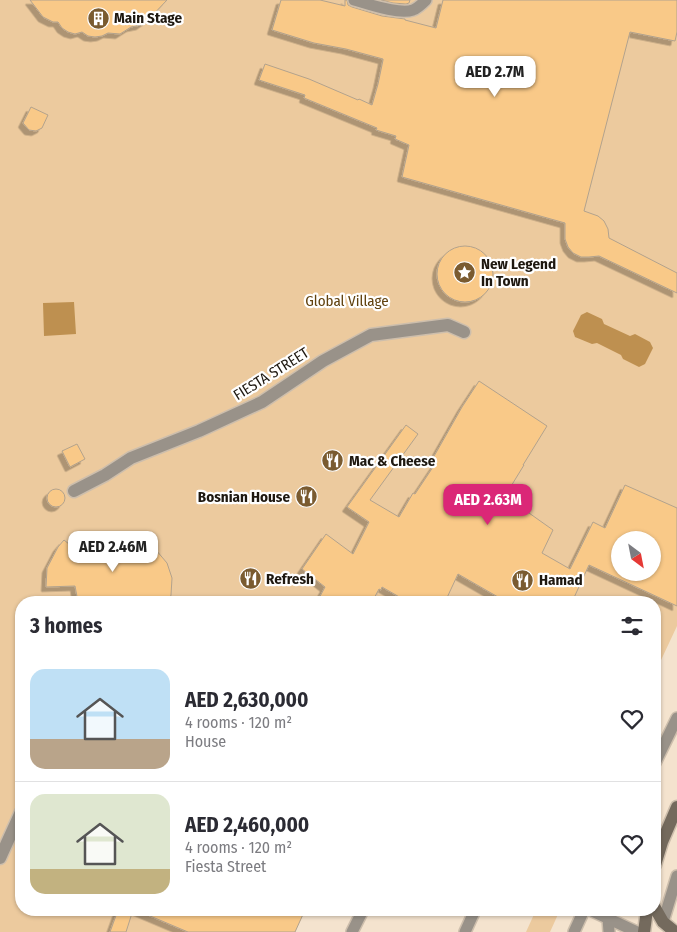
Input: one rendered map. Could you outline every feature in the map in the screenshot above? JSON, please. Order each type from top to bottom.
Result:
[{"type":"street","name":"FIESTA STREET","points":[[74,491],[131,458],[199,431],[262,402],[323,361],[370,335],[448,325],[464,332]]},
{"type":"street","points":[[661,847],[677,807]]},
{"type":"street","points":[[0,858],[15,825]]},
{"type":"street","points":[[644,932],[646,916]]},
{"type":"street","points":[[660,916],[674,932]]},
{"type":"lane","points":[[354,0],[404,11],[413,10],[426,0]]},
{"type":"lane","points":[[661,751],[677,718]]},
{"type":"lane","points":[[663,922],[677,876]]},
{"type":"lane","points":[[352,932],[360,916]]},
{"type":"lane","points":[[465,932],[473,916]]},
{"type":"lane","points":[[574,932],[581,916]]},
{"type":"lane","points":[[604,916],[637,932]]},
{"type":"lane","points":[[608,918],[609,932]]},
{"type":"green space","name":"Global Village","points":[[0,0],[677,0],[677,626],[661,660],[661,596],[15,596],[15,916],[302,916],[295,932],[0,932]]},
{"type":"green space","points":[[533,916],[557,916],[550,932],[526,932]]},
{"type":"shaded area","points":[[74,302],[76,334],[44,336],[43,303]]},
{"type":"shaded area","points":[[587,312],[602,319],[604,324],[630,336],[635,334],[650,342],[653,348],[645,364],[639,367],[597,343],[592,344],[575,337],[573,331],[581,315]]},
{"type":"building","name":"Main Stage","points":[[30,0],[167,0],[141,25],[131,27],[120,34],[108,33],[95,37],[88,36],[82,32],[75,34],[68,32],[58,22],[53,22],[43,17]]},
{"type":"building","points":[[281,0],[320,0],[345,6],[345,0],[347,0],[348,5],[352,7],[436,28],[443,0],[677,0],[677,32],[675,41],[630,32],[584,211],[598,216],[604,221],[608,229],[609,238],[677,273],[677,293],[599,256],[581,257],[573,253],[565,239],[565,223],[402,177],[409,145],[395,139],[396,136],[376,130],[377,128],[304,98],[305,95],[259,80],[265,64],[309,79],[372,105],[378,84],[383,59],[314,43],[272,30]]},
{"type":"building","points":[[381,0],[410,0],[406,4]]},
{"type":"building","points":[[31,107],[48,115],[42,128],[36,131],[29,130],[23,123]]},
{"type":"building","points":[[465,246],[476,248],[485,254],[491,263],[493,274],[491,285],[485,294],[476,300],[465,302],[454,300],[445,294],[439,285],[437,274],[439,263],[445,254],[454,248]]},
{"type":"building","points":[[479,381],[547,426],[505,496],[553,530],[542,553],[570,569],[593,522],[605,528],[625,485],[677,508],[677,606],[661,599],[661,596],[656,596],[623,581],[661,581],[661,531],[611,531],[611,575],[589,565],[575,596],[496,596],[458,574],[448,596],[398,596],[382,587],[375,596],[320,596],[325,587],[302,569],[326,534],[353,554],[369,522],[347,507],[406,425],[418,434],[370,500],[399,517],[413,493],[415,494],[437,461],[433,458]]},
{"type":"building","points":[[77,444],[85,459],[70,467],[62,451]]},
{"type":"building","points":[[56,489],[62,492],[65,498],[62,504],[56,507],[50,504],[47,498],[50,492]]},
{"type":"building","points":[[127,538],[143,541],[156,550],[167,563],[172,578],[171,596],[77,596],[75,586],[46,587],[47,568],[64,540],[85,557],[96,547],[110,539]]},
{"type":"building","points":[[116,916],[131,916],[126,932],[110,932]]},
{"type":"building","points":[[150,916],[302,916],[295,932],[188,932]]},
{"type":"place","name":"Main Stage","points":[[98,18]]},
{"type":"place","name":"New Legend In Town","points":[[465,273]]},
{"type":"place","name":"Mac & Cheese","points":[[333,461]]},
{"type":"place","name":"Bosnian House","points":[[306,497]]},
{"type":"place","name":"Refresh","points":[[250,579]]},
{"type":"place","name":"Hamad","points":[[523,580]]}]
